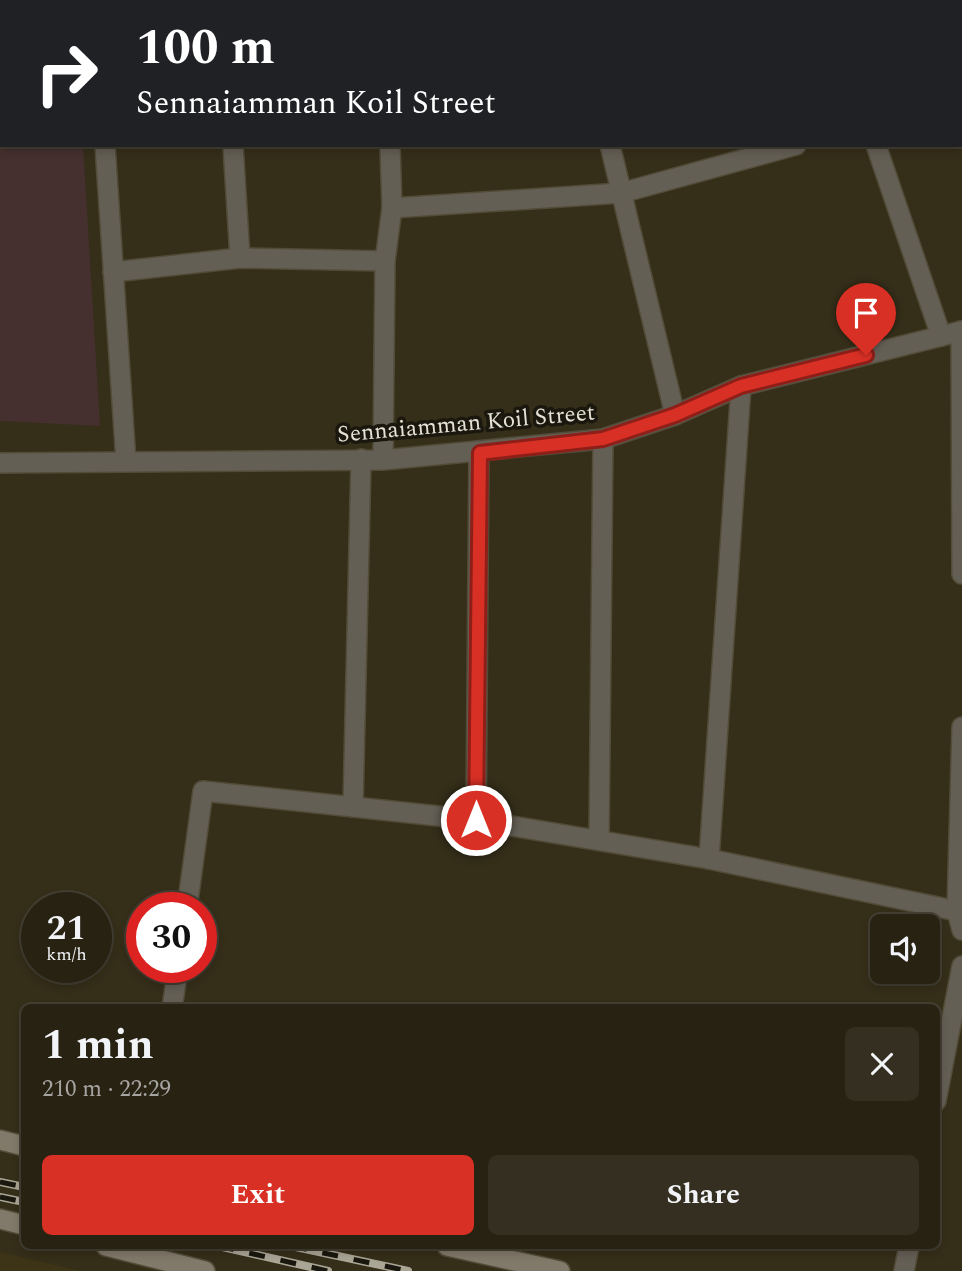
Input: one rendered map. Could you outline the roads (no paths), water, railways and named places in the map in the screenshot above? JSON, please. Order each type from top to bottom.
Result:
[{"type":"main road","points":[[0,1140],[21,1145]]},
{"type":"main road","points":[[0,1219],[21,1224]]},
{"type":"main road","points":[[118,1249],[205,1271]]},
{"type":"main road","points":[[461,1249],[560,1271]]},
{"type":"street","points":[[105,147],[126,462]]},
{"type":"street","points":[[233,147],[240,258]]},
{"type":"street","points":[[383,460],[385,261],[391,208],[390,147]]},
{"type":"street","points":[[610,147],[675,415]]},
{"type":"street","points":[[391,208],[621,194],[789,147]]},
{"type":"street","points":[[877,147],[941,336]]},
{"type":"street","points":[[113,272],[240,258],[385,261]]},
{"type":"street","points":[[961,331],[962,574]]},
{"type":"street","name":"Sennaiamman Koil Street","points":[[0,463],[383,460],[480,453],[603,439],[675,415],[741,386],[961,331]]},
{"type":"street","points":[[709,859],[741,386]]},
{"type":"street","points":[[599,840],[603,439]]},
{"type":"street","points":[[476,820],[480,453]]},
{"type":"street","points":[[353,807],[361,459]]},
{"type":"street","points":[[189,892],[204,791],[476,820],[599,840],[709,859],[959,921],[962,727]]},
{"type":"street","points":[[940,1080],[962,967]]},
{"type":"street","points":[[173,1004],[176,983]]},
{"type":"street","points":[[904,1271],[908,1249]]},
{"type":"railway","points":[[0,1182],[21,1186]]},
{"type":"railway","points":[[0,1197],[21,1201]]},
{"type":"railway","points":[[231,1249],[328,1271]]},
{"type":"railway","points":[[305,1249],[408,1271]]}]
